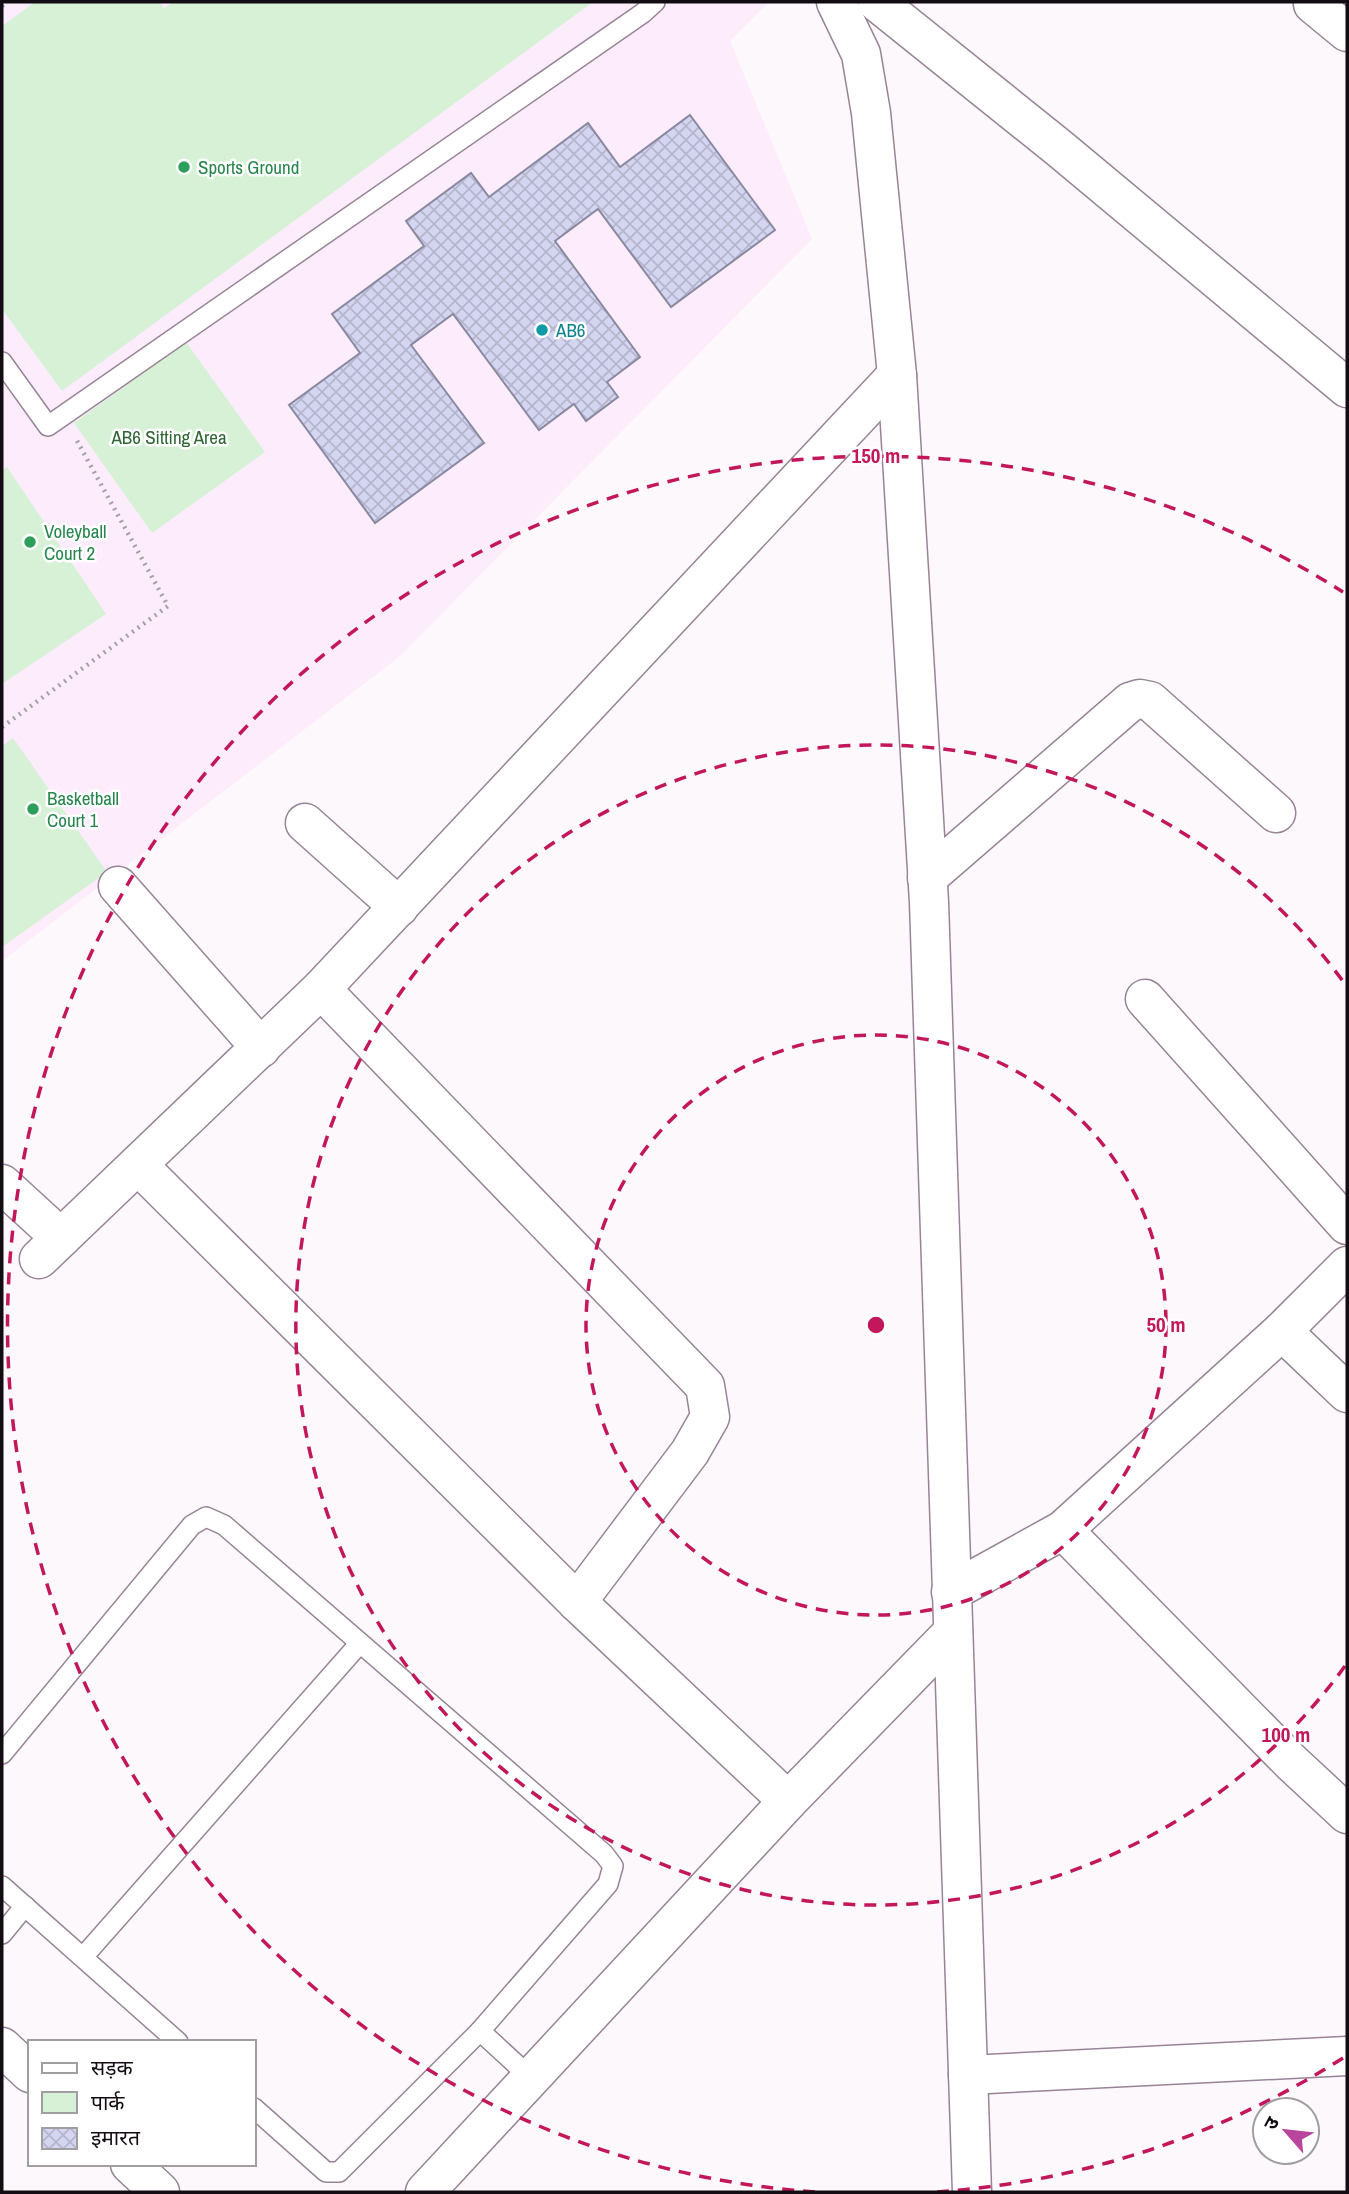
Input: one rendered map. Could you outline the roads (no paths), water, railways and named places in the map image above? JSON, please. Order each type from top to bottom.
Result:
[{"type":"street","points":[[836,2],[861,54],[871,113],[897,375],[927,878],[972,2192]]},
{"type":"street","points":[[877,2],[1059,148],[1347,388]]},
{"type":"street","points":[[1313,4],[1347,32]]},
{"type":"street","points":[[2,1184],[50,1249],[321,989],[897,375]]},
{"type":"street","points":[[927,878],[1130,702],[1140,699],[1150,701],[1276,813]]},
{"type":"street","points":[[305,823],[399,906]]},
{"type":"street","points":[[118,886],[261,1048]]},
{"type":"street","points":[[321,989],[705,1386],[710,1417],[690,1452],[577,1601]]},
{"type":"street","points":[[1145,999],[1347,1224]]},
{"type":"street","points":[[138,1164],[577,1601],[788,1801]]},
{"type":"street","points":[[951,1592],[1063,1530],[1282,1331],[1347,1266]]},
{"type":"street","points":[[1282,1331],[1347,1393]]},
{"type":"street","points":[[1063,1530],[1292,1763],[1347,1814]]},
{"type":"street","points":[[425,2192],[788,1801],[953,1632]]},
{"type":"street","points":[[2,2048],[28,2071]]},
{"type":"street","points":[[968,2075],[1347,2056]]},
{"type":"street","points":[[132,2166],[160,2192]]},
{"type":"lane","points":[[2,362],[48,426],[643,13],[655,2]]},
{"type":"lane","points":[[2,1754],[192,1524],[206,1517],[224,1525],[604,1854],[613,1866],[608,1884],[480,2031],[339,2172],[326,2172],[256,2110]]},
{"type":"lane","points":[[83,1957],[360,1643]]},
{"type":"lane","points":[[2,1886],[176,2040]]},
{"type":"lane","points":[[2,1934],[25,1906]]},
{"type":"lane","points":[[480,2031],[531,2078]]},
{"type":"place","name":"Sports Ground","points":[[184,167]]},
{"type":"place","name":"AB6","points":[[542,330]]},
{"type":"place","name":"Voleyball Court 2","points":[[30,542]]},
{"type":"place","name":"Basketball Court 1","points":[[33,809]]},
{"type":"park label","name":"AB6 Sitting Area","points":[[169,437]]}]
